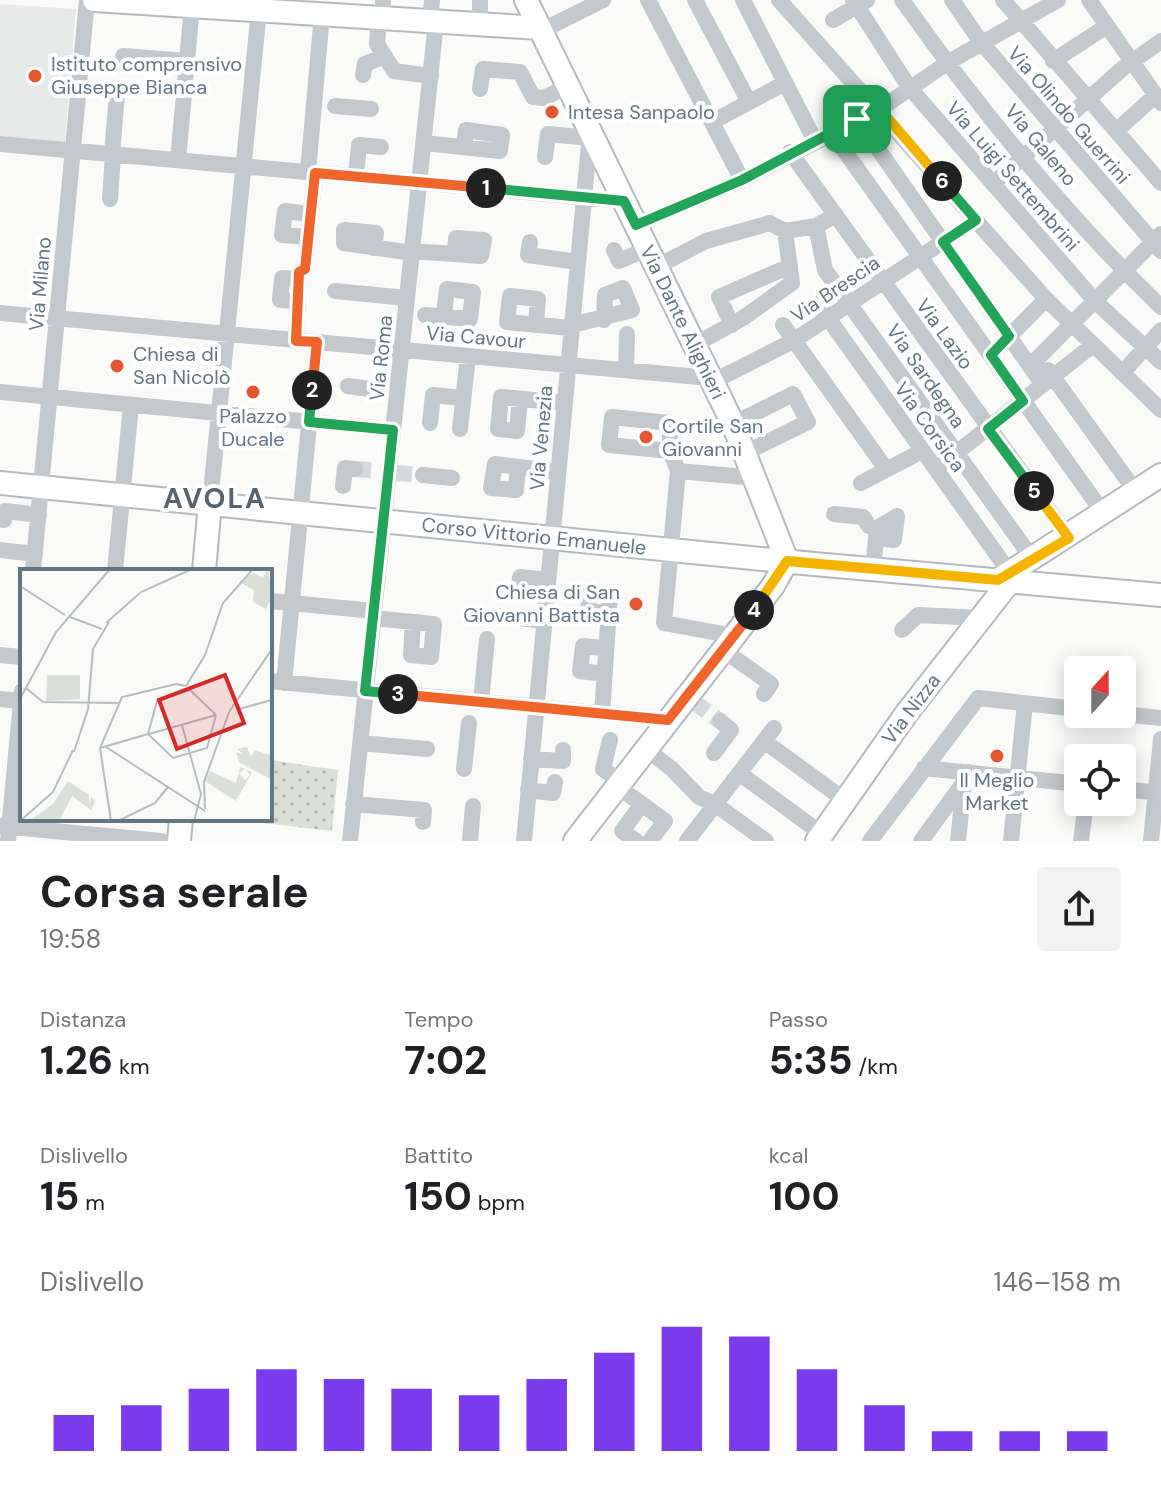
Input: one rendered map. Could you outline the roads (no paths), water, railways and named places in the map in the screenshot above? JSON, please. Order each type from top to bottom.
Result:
[{"type":"main road","points":[[94,0],[286,5],[331,11],[433,14],[480,25],[541,29]]},
{"type":"main road","name":"Via Dante Alighieri","points":[[526,0],[733,424],[790,562]]},
{"type":"main road","name":"Via Nizza","points":[[820,838],[981,618],[1006,578],[1161,475]]},
{"type":"main road","points":[[0,483],[119,494]]},
{"type":"main road","name":"Corso Vittorio Emanuele","points":[[119,494],[790,562]]},
{"type":"main road","points":[[204,569],[210,503]]},
{"type":"main road","points":[[1053,584],[1064,540]]},
{"type":"main road","points":[[575,841],[668,720],[690,699],[790,562],[1006,578],[1161,595]]},
{"type":"street","name":"Via Milano","points":[[34,562],[87,0]]},
{"type":"street","points":[[480,0],[480,25]]},
{"type":"street","points":[[541,29],[603,0]]},
{"type":"street","points":[[648,0],[742,180]]},
{"type":"street","points":[[695,0],[749,102]]},
{"type":"street","points":[[743,0],[815,141]]},
{"type":"street","points":[[779,0],[880,109],[1046,299],[1161,410]]},
{"type":"street","name":"Via Galeno","points":[[902,0],[947,63],[1023,157],[1124,271],[1161,307]]},
{"type":"street","name":"Via Olindo Guerrini","points":[[952,0],[981,42],[1054,130],[1158,243]]},
{"type":"street","points":[[1003,0],[1017,21],[1161,183]]},
{"type":"street","points":[[636,225],[742,180],[790,152],[880,109],[981,42],[1058,0]]},
{"type":"street","points":[[1089,0],[1131,66],[1158,99],[1116,131]]},
{"type":"street","points":[[833,20],[859,2]]},
{"type":"street","name":"Via Luigi Settembrini","points":[[859,2],[909,87],[1095,301],[1161,362]]},
{"type":"street","points":[[173,160],[183,60],[180,4]]},
{"type":"street","points":[[210,503],[240,170],[244,6]]},
{"type":"street","points":[[296,341],[298,301],[280,300],[282,278],[299,279],[299,272],[305,269],[324,105],[331,11]]},
{"type":"street","points":[[382,12],[377,44],[394,71],[431,76]]},
{"type":"street","name":"Via Roma","points":[[350,841],[393,430],[387,392],[413,310],[412,252],[431,76],[433,14]]},
{"type":"street","points":[[1053,61],[1107,26]]},
{"type":"street","points":[[994,183],[1161,41]]},
{"type":"street","points":[[123,56],[183,60]]},
{"type":"street","points":[[363,75],[365,64],[385,56]]},
{"type":"street","points":[[480,89],[483,69],[520,72],[533,97],[544,98],[568,86]]},
{"type":"street","points":[[712,122],[785,83]]},
{"type":"street","points":[[110,199],[117,93]]},
{"type":"street","points":[[324,105],[371,109]]},
{"type":"street","points":[[857,119],[1009,336],[1035,362],[1136,492]]},
{"type":"street","points":[[424,143],[464,147],[466,130],[502,135],[500,151]]},
{"type":"street","points":[[831,132],[1104,514]]},
{"type":"street","points":[[545,157],[548,134],[580,137],[590,134]]},
{"type":"street","name":"Via Venezia","points":[[524,841],[590,134]]},
{"type":"street","points":[[0,144],[173,160],[240,170],[356,176],[624,201]]},
{"type":"street","points":[[356,176],[359,145],[381,147]]},
{"type":"street","name":"Via Lazio","points":[[790,152],[1064,540]]},
{"type":"street","points":[[308,237],[282,235],[285,211],[310,214]]},
{"type":"street","points":[[614,250],[619,261],[652,258],[770,223],[785,231],[816,226],[834,216]]},
{"type":"street","name":"Via Brescia","points":[[711,380],[793,341],[823,311],[850,303],[976,220]]},
{"type":"street","name":"Via Sardegna","points":[[816,226],[825,270],[1032,558]]},
{"type":"street","points":[[344,230],[344,243],[412,252],[481,256],[484,240]]},
{"type":"street","points":[[694,345],[732,325],[792,283],[785,231]]},
{"type":"street","points":[[530,242],[528,255],[578,262]]},
{"type":"street","points":[[1035,362],[1124,271],[1158,243]]},
{"type":"street","points":[[732,325],[719,297],[790,266]]},
{"type":"street","points":[[536,325],[538,299],[510,296],[507,322],[536,325],[572,327],[604,320],[632,310],[623,288],[605,295],[604,320]]},
{"type":"street","points":[[335,291],[413,310],[444,316],[470,319],[473,292],[447,289],[444,316]]},
{"type":"street","points":[[991,355],[1046,299]]},
{"type":"street","name":"Via Corsica","points":[[823,311],[936,469],[1006,578]]},
{"type":"street","name":"Via Cavour","points":[[0,313],[711,380]]},
{"type":"street","points":[[783,325],[886,469]]},
{"type":"street","points":[[1122,373],[1161,330]]},
{"type":"street","points":[[626,370],[627,334]]},
{"type":"street","points":[[317,342],[294,605],[277,682],[365,691],[473,709],[536,707],[668,720]]},
{"type":"street","points":[[936,469],[1093,345]]},
{"type":"street","points":[[460,429],[468,356]]},
{"type":"street","points":[[348,386],[387,392]]},
{"type":"street","points":[[0,392],[128,405],[218,410],[393,430]]},
{"type":"street","points":[[678,471],[751,468],[808,422],[793,394],[733,424]]},
{"type":"street","points":[[430,423],[433,395],[463,398]]},
{"type":"street","points":[[498,429],[517,431],[520,399],[565,403]]},
{"type":"street","points":[[115,569],[128,405]]},
{"type":"street","points":[[670,451],[678,471],[668,549],[664,623],[729,642],[771,684],[764,694]]},
{"type":"street","points":[[861,483],[922,451]]},
{"type":"street","points":[[491,488],[516,490],[518,467],[558,472]]},
{"type":"street","points":[[343,486],[345,468],[355,469]]},
{"type":"street","points":[[423,475],[452,478]]},
{"type":"street","points":[[4,520],[5,511],[39,515]]},
{"type":"street","points":[[834,514],[863,517],[876,533],[873,569]]},
{"type":"street","points":[[0,550],[34,562]]},
{"type":"street","points":[[519,589],[520,577],[548,580]]},
{"type":"street","points":[[589,592],[610,595],[602,714]]},
{"type":"street","points":[[272,601],[434,624],[431,657]]},
{"type":"street","points":[[902,630],[918,615],[981,618]]},
{"type":"street","points":[[501,616],[544,621]]},
{"type":"street","points":[[464,769],[487,639]]},
{"type":"street","points":[[605,648],[583,646],[580,671],[605,674]]},
{"type":"street","points":[[0,655],[20,657]]},
{"type":"street","points":[[0,699],[20,696]]},
{"type":"street","points":[[870,841],[978,698],[1064,707]]},
{"type":"street","points":[[1011,841],[1025,703]]},
{"type":"street","points":[[20,713],[6,831],[126,839],[175,834]]},
{"type":"street","points":[[1136,715],[1161,718]]},
{"type":"street","points":[[714,753],[731,730],[720,721]]},
{"type":"street","points":[[690,840],[769,734],[846,801]]},
{"type":"street","points":[[1151,841],[1161,739]]},
{"type":"street","points":[[610,740],[603,769],[665,821],[650,841]]},
{"type":"street","points":[[360,743],[427,749]]},
{"type":"street","points":[[646,749],[699,797],[715,804],[766,841]]},
{"type":"street","points":[[531,759],[563,761],[563,750]]},
{"type":"street","points":[[924,768],[966,777],[1064,783]]},
{"type":"street","points":[[739,773],[820,838]]},
{"type":"street","points":[[921,841],[966,777]]},
{"type":"street","points":[[958,841],[966,777]]},
{"type":"street","points":[[528,790],[553,793],[555,782]]},
{"type":"street","points":[[1136,791],[1158,793]]},
{"type":"street","points":[[353,804],[424,810],[423,822]]},
{"type":"street","points":[[636,841],[622,831],[642,804]]},
{"type":"street","points":[[470,841],[473,806]]},
{"type":"street","points":[[1081,841],[1084,816]]},
{"type":"tunnel","points":[[355,469],[379,471]]},
{"type":"tunnel","points":[[396,473],[423,475]]},
{"type":"tunnel","points":[[694,702],[720,721]]},
{"type":"place","name":"Istituto comprensivo Giuseppe Bianca","points":[[35,76]]},
{"type":"place","name":"Intesa Sanpaolo","points":[[552,112]]},
{"type":"place","name":"Chiesa di San Nicolò","points":[[117,366]]},
{"type":"place","name":"Palazzo Ducale","points":[[253,392]]},
{"type":"place","name":"Cortile San Giovanni","points":[[646,437]]},
{"type":"place","name":"Chiesa di San Giovanni Battista","points":[[636,604]]},
{"type":"place","name":"Il Meglio Market","points":[[997,756]]},
{"type":"district","name":"AVOLA","points":[[215,498]]}]
